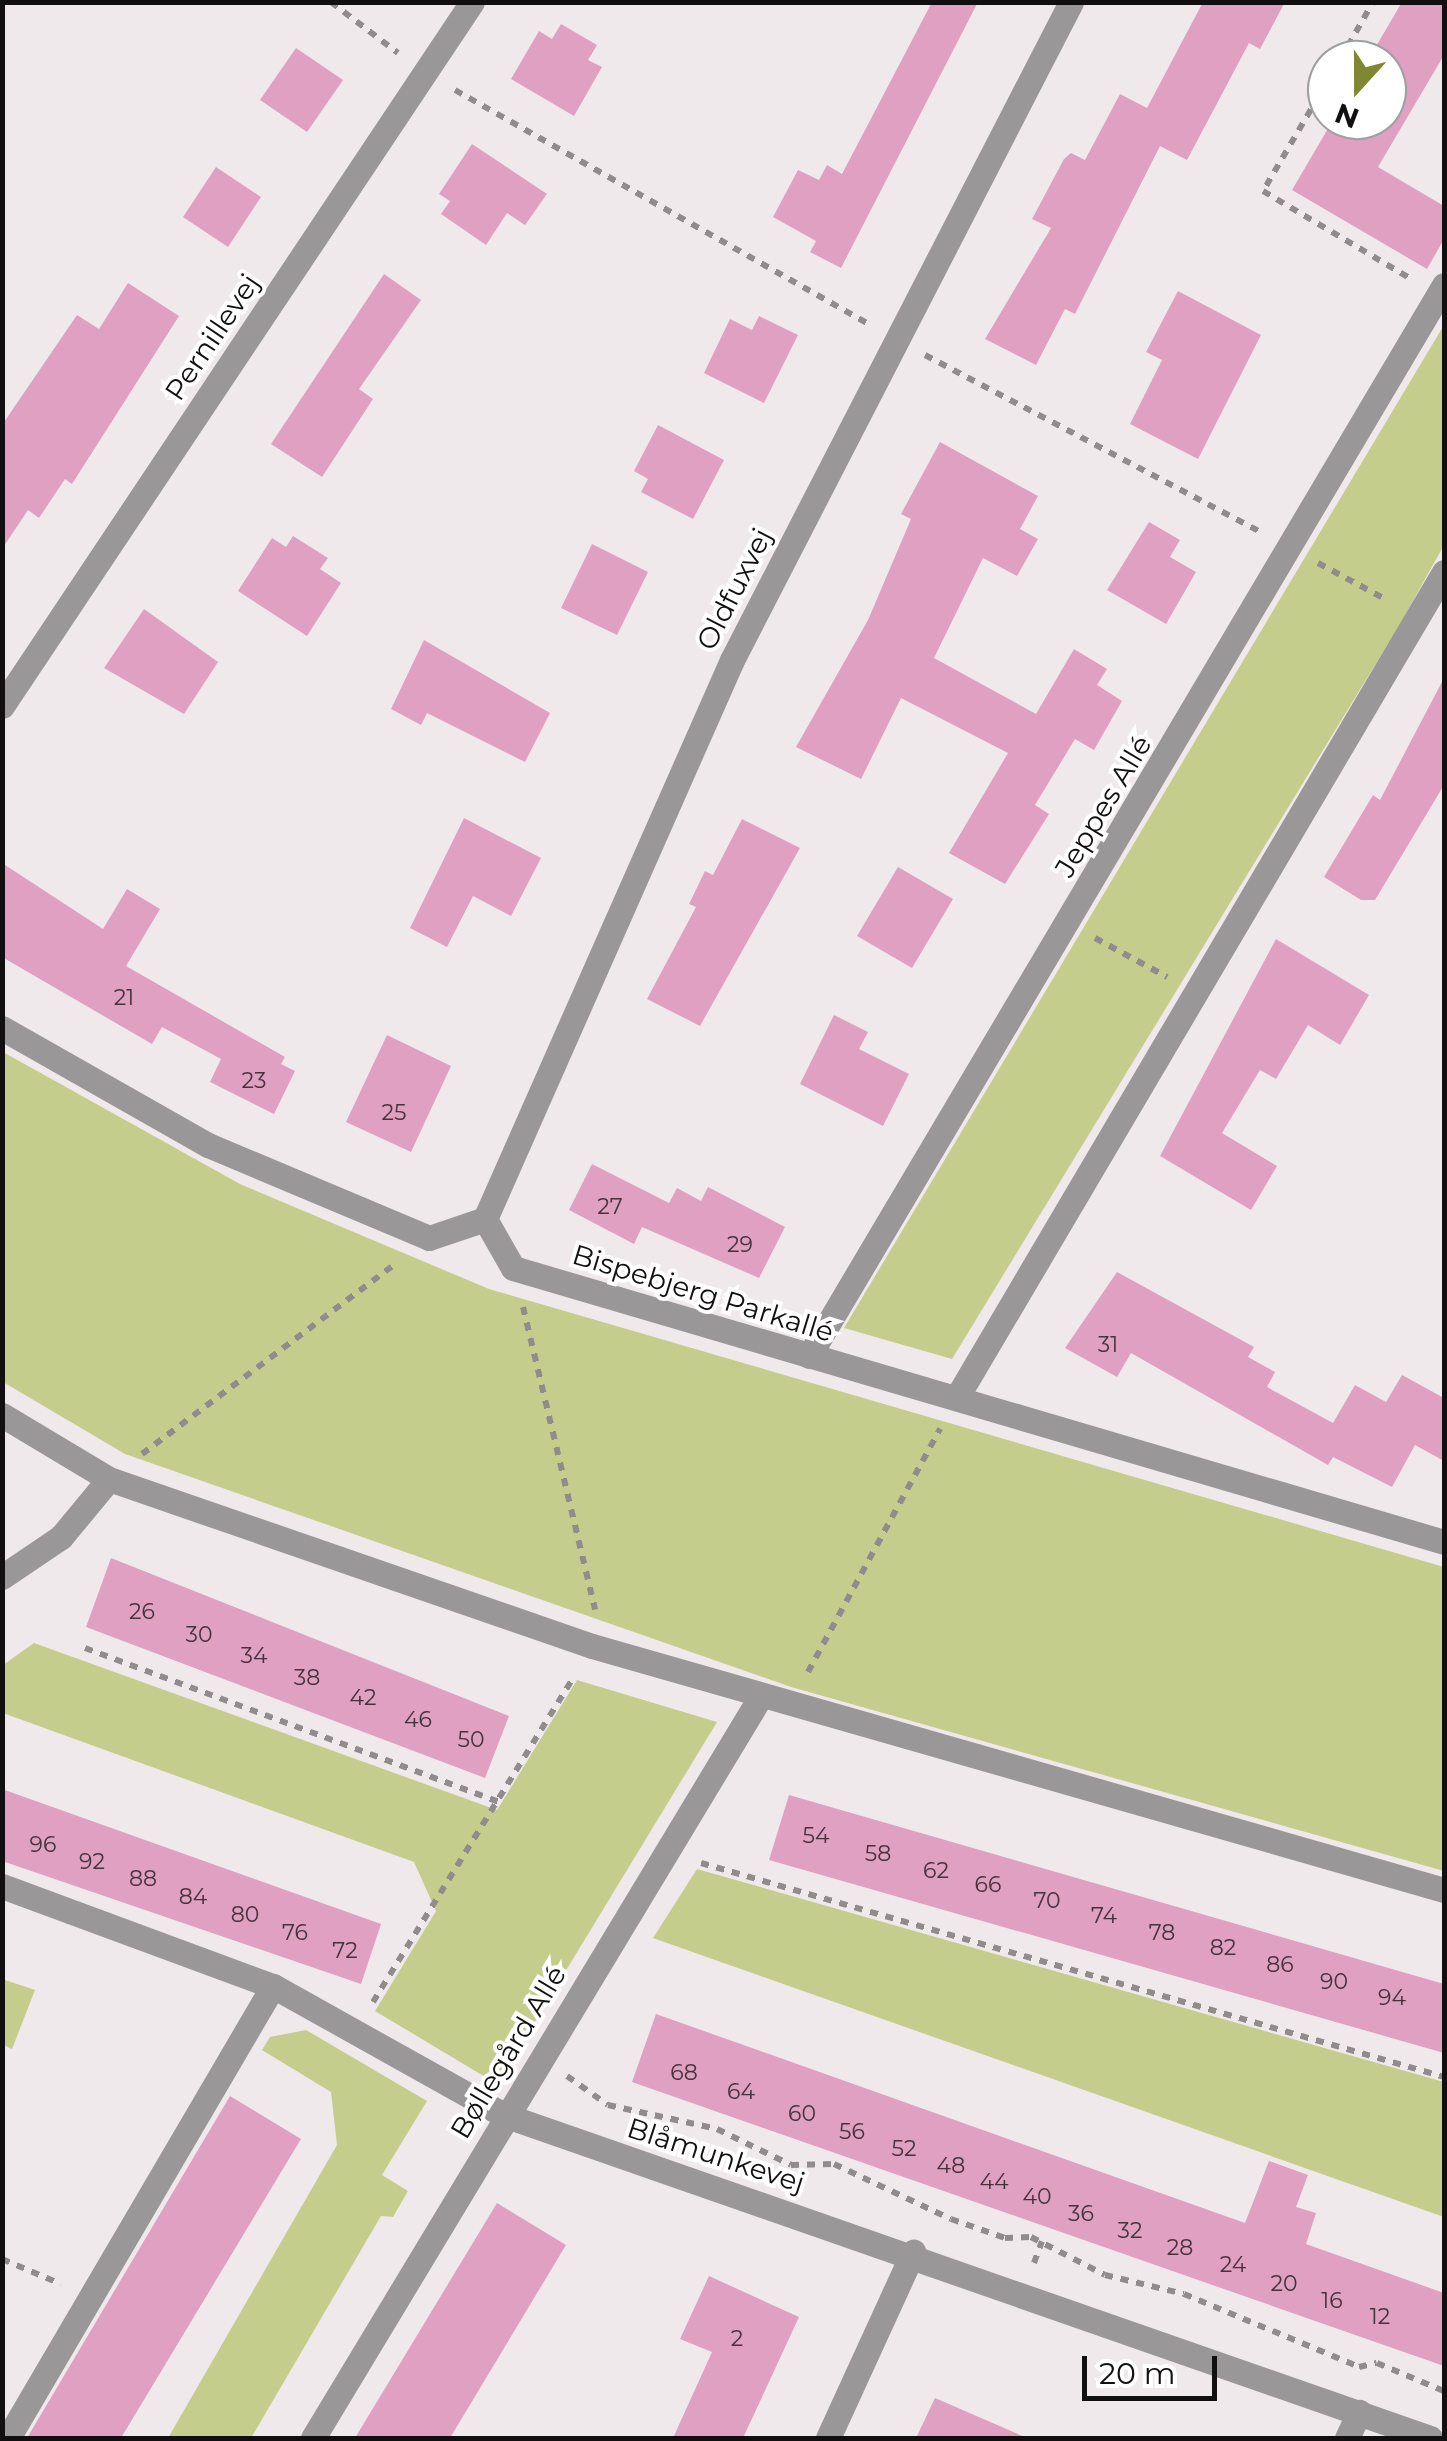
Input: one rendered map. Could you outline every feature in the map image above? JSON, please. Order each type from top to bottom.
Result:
[{"type":"street","name":"Pernillevej","points":[[2,706],[472,2]]},
{"type":"street","name":"Oldfuxvej","points":[[485,1219],[654,823],[1070,2]]},
{"type":"street","name":"Jeppes Allé","points":[[809,1356],[1441,290]]},
{"type":"street","points":[[957,1397],[1444,572]]},
{"type":"street","points":[[2,1028],[208,1145],[429,1238],[485,1219],[513,1268]]},
{"type":"street","name":"Bispebjerg Parkallé","points":[[513,1268],[1444,1542]]},
{"type":"street","points":[[2,1415],[109,1478],[592,1646],[787,1708],[1444,1890]]},
{"type":"street","points":[[2,1576],[61,1537],[109,1478]]},
{"type":"street","name":"Bøllegård Allé","points":[[313,2438],[504,2115],[759,1699]]},
{"type":"street","name":"Blåmunkevej","points":[[2,1886],[273,1986],[504,2115],[913,2252],[1430,2438]]},
{"type":"street","points":[[8,2438],[273,1986]]},
{"type":"street","points":[[828,2438],[913,2252]]},
{"type":"street","points":[[1347,2438],[1359,2412]]},
{"type":"path","points":[[331,2],[425,73],[897,340],[1418,616]]},
{"type":"path","points":[[1351,40],[1373,2]]},
{"type":"path","points":[[1307,116],[1263,191],[1441,290]]},
{"type":"path","points":[[1068,924],[1195,992]]},
{"type":"path","points":[[109,1478],[429,1238]]},
{"type":"path","points":[[356,2029],[502,1803],[592,1646],[596,1600],[513,1268]]},
{"type":"path","points":[[787,1708],[957,1397]]},
{"type":"path","points":[[84,1648],[502,1803]]},
{"type":"path","points":[[665,1852],[1444,2077]]},
{"type":"path","points":[[536,2063],[608,2105],[717,2129],[791,2165],[834,2164],[951,2219],[1005,2238],[1030,2236],[1105,2275],[1184,2294],[1359,2367],[1378,2363],[1444,2391]]},
{"type":"path","points":[[2,2260],[90,2297]]},
{"type":"green space","points":[[1444,325],[1444,545],[1400,624],[952,1359],[844,1328]]},
{"type":"green space","points":[[3,1052],[240,1184],[489,1289],[1444,1567],[1444,1871],[791,1687],[125,1454],[3,1382]]},
{"type":"green space","points":[[34,1643],[497,1810],[577,1680],[717,1722],[497,2084],[375,2011],[436,1911],[414,1862],[3,1713],[3,1665]]},
{"type":"green space","points":[[697,1869],[1444,2082],[1444,2217],[653,1938]]},
{"type":"green space","points":[[2,1979],[35,1990],[12,2049],[3,2045]]},
{"type":"green space","points":[[306,2030],[427,2101],[382,2175],[408,2191],[393,2217],[381,2216],[251,2438],[168,2438],[337,2145],[331,2092],[262,2050],[270,2037]]},
{"type":"building","points":[[932,2],[978,2],[841,268],[810,252],[816,241],[773,217],[798,170],[819,180],[827,165],[842,174]]},
{"type":"building","points":[[1203,2],[1285,2],[1260,49],[1249,43],[1187,160],[1160,146],[1075,314],[1065,309],[1036,365],[985,339],[1051,228],[1032,219],[1064,159],[1071,153],[1085,160],[1120,94],[1147,108]]},
{"type":"building","points":[[1402,2],[1444,2],[1444,55],[1407,118],[1407,40],[1380,40]]},
{"type":"building","points":[[561,24],[597,45],[588,60],[602,67],[574,116],[511,79],[539,31],[552,39]]},
{"type":"building","points":[[296,48],[343,80],[307,132],[260,100]]},
{"type":"building","points":[[1321,140],[1394,140],[1378,167],[1444,206],[1444,239],[1427,269],[1292,190]]},
{"type":"building","points":[[472,144],[547,194],[525,225],[507,213],[486,245],[441,214],[450,201],[439,194]]},
{"type":"building","points":[[216,167],[261,197],[228,247],[183,217]]},
{"type":"building","points":[[384,274],[421,300],[359,389],[373,399],[322,477],[271,444]]},
{"type":"building","points":[[128,283],[179,316],[72,484],[65,479],[39,518],[28,510],[2,549],[2,425],[77,315],[99,329]]},
{"type":"building","points":[[1178,291],[1261,335],[1198,459],[1130,424],[1162,360],[1146,352]]},
{"type":"building","points":[[759,316],[798,335],[764,403],[704,373],[730,319],[752,330]]},
{"type":"building","points":[[658,425],[724,460],[693,519],[641,492],[648,479],[634,471]]},
{"type":"building","points":[[940,442],[1038,496],[1020,529],[1038,539],[1017,576],[983,558],[934,658],[1036,714],[1074,649],[1107,669],[1097,685],[1122,701],[1094,750],[1075,739],[1035,805],[1049,814],[1005,884],[949,853],[1008,753],[901,698],[861,779],[796,747],[868,620],[911,519],[901,514]]},
{"type":"building","points":[[1149,522],[1180,540],[1170,557],[1196,572],[1166,624],[1107,590]]},
{"type":"building","points":[[293,536],[328,558],[320,569],[341,583],[307,636],[238,591],[272,538],[286,547]]},
{"type":"building","points":[[592,544],[648,572],[617,635],[561,608]]},
{"type":"building","points":[[144,609],[218,662],[184,714],[104,668]]},
{"type":"building","points":[[424,640],[550,713],[525,762],[427,713],[421,725],[391,709]]},
{"type":"building","points":[[1444,678],[1444,785],[1375,900],[1361,900],[1324,877],[1373,795],[1380,800]]},
{"type":"building","points":[[464,818],[541,858],[511,916],[473,896],[447,947],[410,928]]},
{"type":"building","points":[[742,819],[800,848],[700,1026],[647,999],[696,907],[689,904],[705,871],[713,875]]},
{"type":"building","points":[[2,863],[103,929],[127,889],[160,909],[126,966],[285,1057],[281,1064],[295,1071],[274,1114],[210,1082],[221,1059],[162,1027],[152,1044],[2,957]]},
{"type":"building","points":[[898,867],[953,899],[912,968],[857,936]]},
{"type":"building","points":[[1276,939],[1369,995],[1340,1045],[1308,1025],[1276,1079],[1260,1070],[1222,1133],[1277,1166],[1251,1210],[1160,1156]]},
{"type":"building","points":[[834,1015],[868,1032],[859,1049],[909,1074],[883,1126],[800,1084]]},
{"type":"building","points":[[387,1035],[451,1066],[411,1152],[346,1122]]},
{"type":"building","points":[[592,1164],[669,1203],[677,1188],[701,1201],[708,1187],[785,1227],[759,1278],[642,1227],[634,1244],[569,1210]]},
{"type":"building","points":[[1117,1272],[1254,1347],[1248,1357],[1275,1372],[1267,1387],[1333,1423],[1355,1385],[1386,1402],[1402,1375],[1444,1398],[1444,1461],[1415,1445],[1392,1487],[1333,1457],[1328,1465],[1131,1353],[1117,1377],[1065,1348]]},
{"type":"building","points":[[111,1558],[509,1716],[485,1778],[86,1627]]},
{"type":"building","points":[[2,1789],[381,1924],[361,1984],[2,1861]]},
{"type":"building","points":[[789,1795],[1444,1984],[1444,2053],[769,1860]]},
{"type":"building","points":[[656,2014],[1245,2223],[1269,2161],[1308,2175],[1296,2207],[1316,2213],[1306,2244],[1444,2293],[1444,2366],[632,2082]]},
{"type":"building","points":[[230,2096],[301,2139],[121,2438],[27,2438]]},
{"type":"building","points":[[497,2203],[566,2245],[450,2438],[355,2438]]},
{"type":"building","points":[[709,2276],[799,2317],[743,2438],[673,2438],[712,2352],[680,2339]]},
{"type":"building","points":[[935,2398],[1027,2438],[916,2438]]}]
